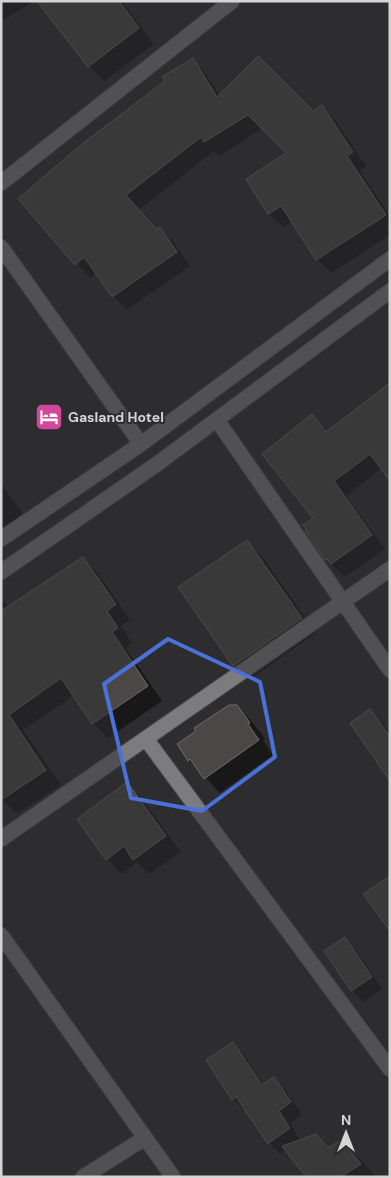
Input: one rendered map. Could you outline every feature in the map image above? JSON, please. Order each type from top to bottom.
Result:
[{"type":"street","points":[[1,183],[232,1]]},
{"type":"street","points":[[1,247],[141,444]]},
{"type":"street","points":[[1,539],[141,444],[390,259]]},
{"type":"street","points":[[1,572],[157,464],[390,291]]},
{"type":"street","points":[[217,420],[390,670]]},
{"type":"street","points":[[1,839],[390,569]]},
{"type":"street","points":[[146,739],[390,1069]]},
{"type":"street","points":[[1,935],[173,1177]]},
{"type":"street","points":[[83,1177],[145,1138]]},
{"type":"highlighted area","points":[[168,639],[260,682],[275,757],[202,811],[131,798],[104,684]]},
{"type":"building","points":[[37,1],[119,1],[139,28],[88,67]]},
{"type":"building","points":[[258,56],[313,111],[322,105],[353,152],[347,156],[386,215],[316,260],[281,206],[268,214],[246,179],[286,153],[248,115],[204,142],[201,137],[126,195],[156,229],[160,227],[177,252],[112,297],[84,257],[75,265],[18,199],[82,144],[165,81],[162,77],[193,58],[217,97]]},
{"type":"building","points":[[390,383],[390,481],[370,454],[334,481],[372,535],[331,564],[327,559],[325,560],[303,525],[313,518],[262,454],[312,414],[326,432]]},
{"type":"building","points":[[247,540],[302,618],[233,666],[178,587]]},
{"type":"building","points":[[83,557],[116,604],[107,611],[118,628],[112,632],[148,686],[92,724],[61,678],[9,715],[46,770],[1,800],[1,611]]},
{"type":"building","points":[[229,705],[237,705],[259,740],[204,779],[190,759],[188,761],[177,744],[196,731],[194,728]]},
{"type":"building","points":[[370,709],[390,737],[390,781],[350,723]]},
{"type":"building","points":[[127,782],[166,836],[133,860],[124,846],[106,860],[77,819]]},
{"type":"building","points":[[390,876],[390,931],[363,894]]},
{"type":"building","points":[[345,937],[372,977],[351,991],[324,951]]},
{"type":"building","points":[[233,1042],[262,1085],[274,1077],[291,1102],[279,1111],[290,1128],[268,1144],[236,1097],[232,1100],[206,1060]]},
{"type":"building","points":[[316,1134],[328,1148],[341,1140],[361,1164],[341,1177],[306,1177],[282,1146]]},
{"type":"place","name":"Gasland Hotel","points":[[49,417]]}]
